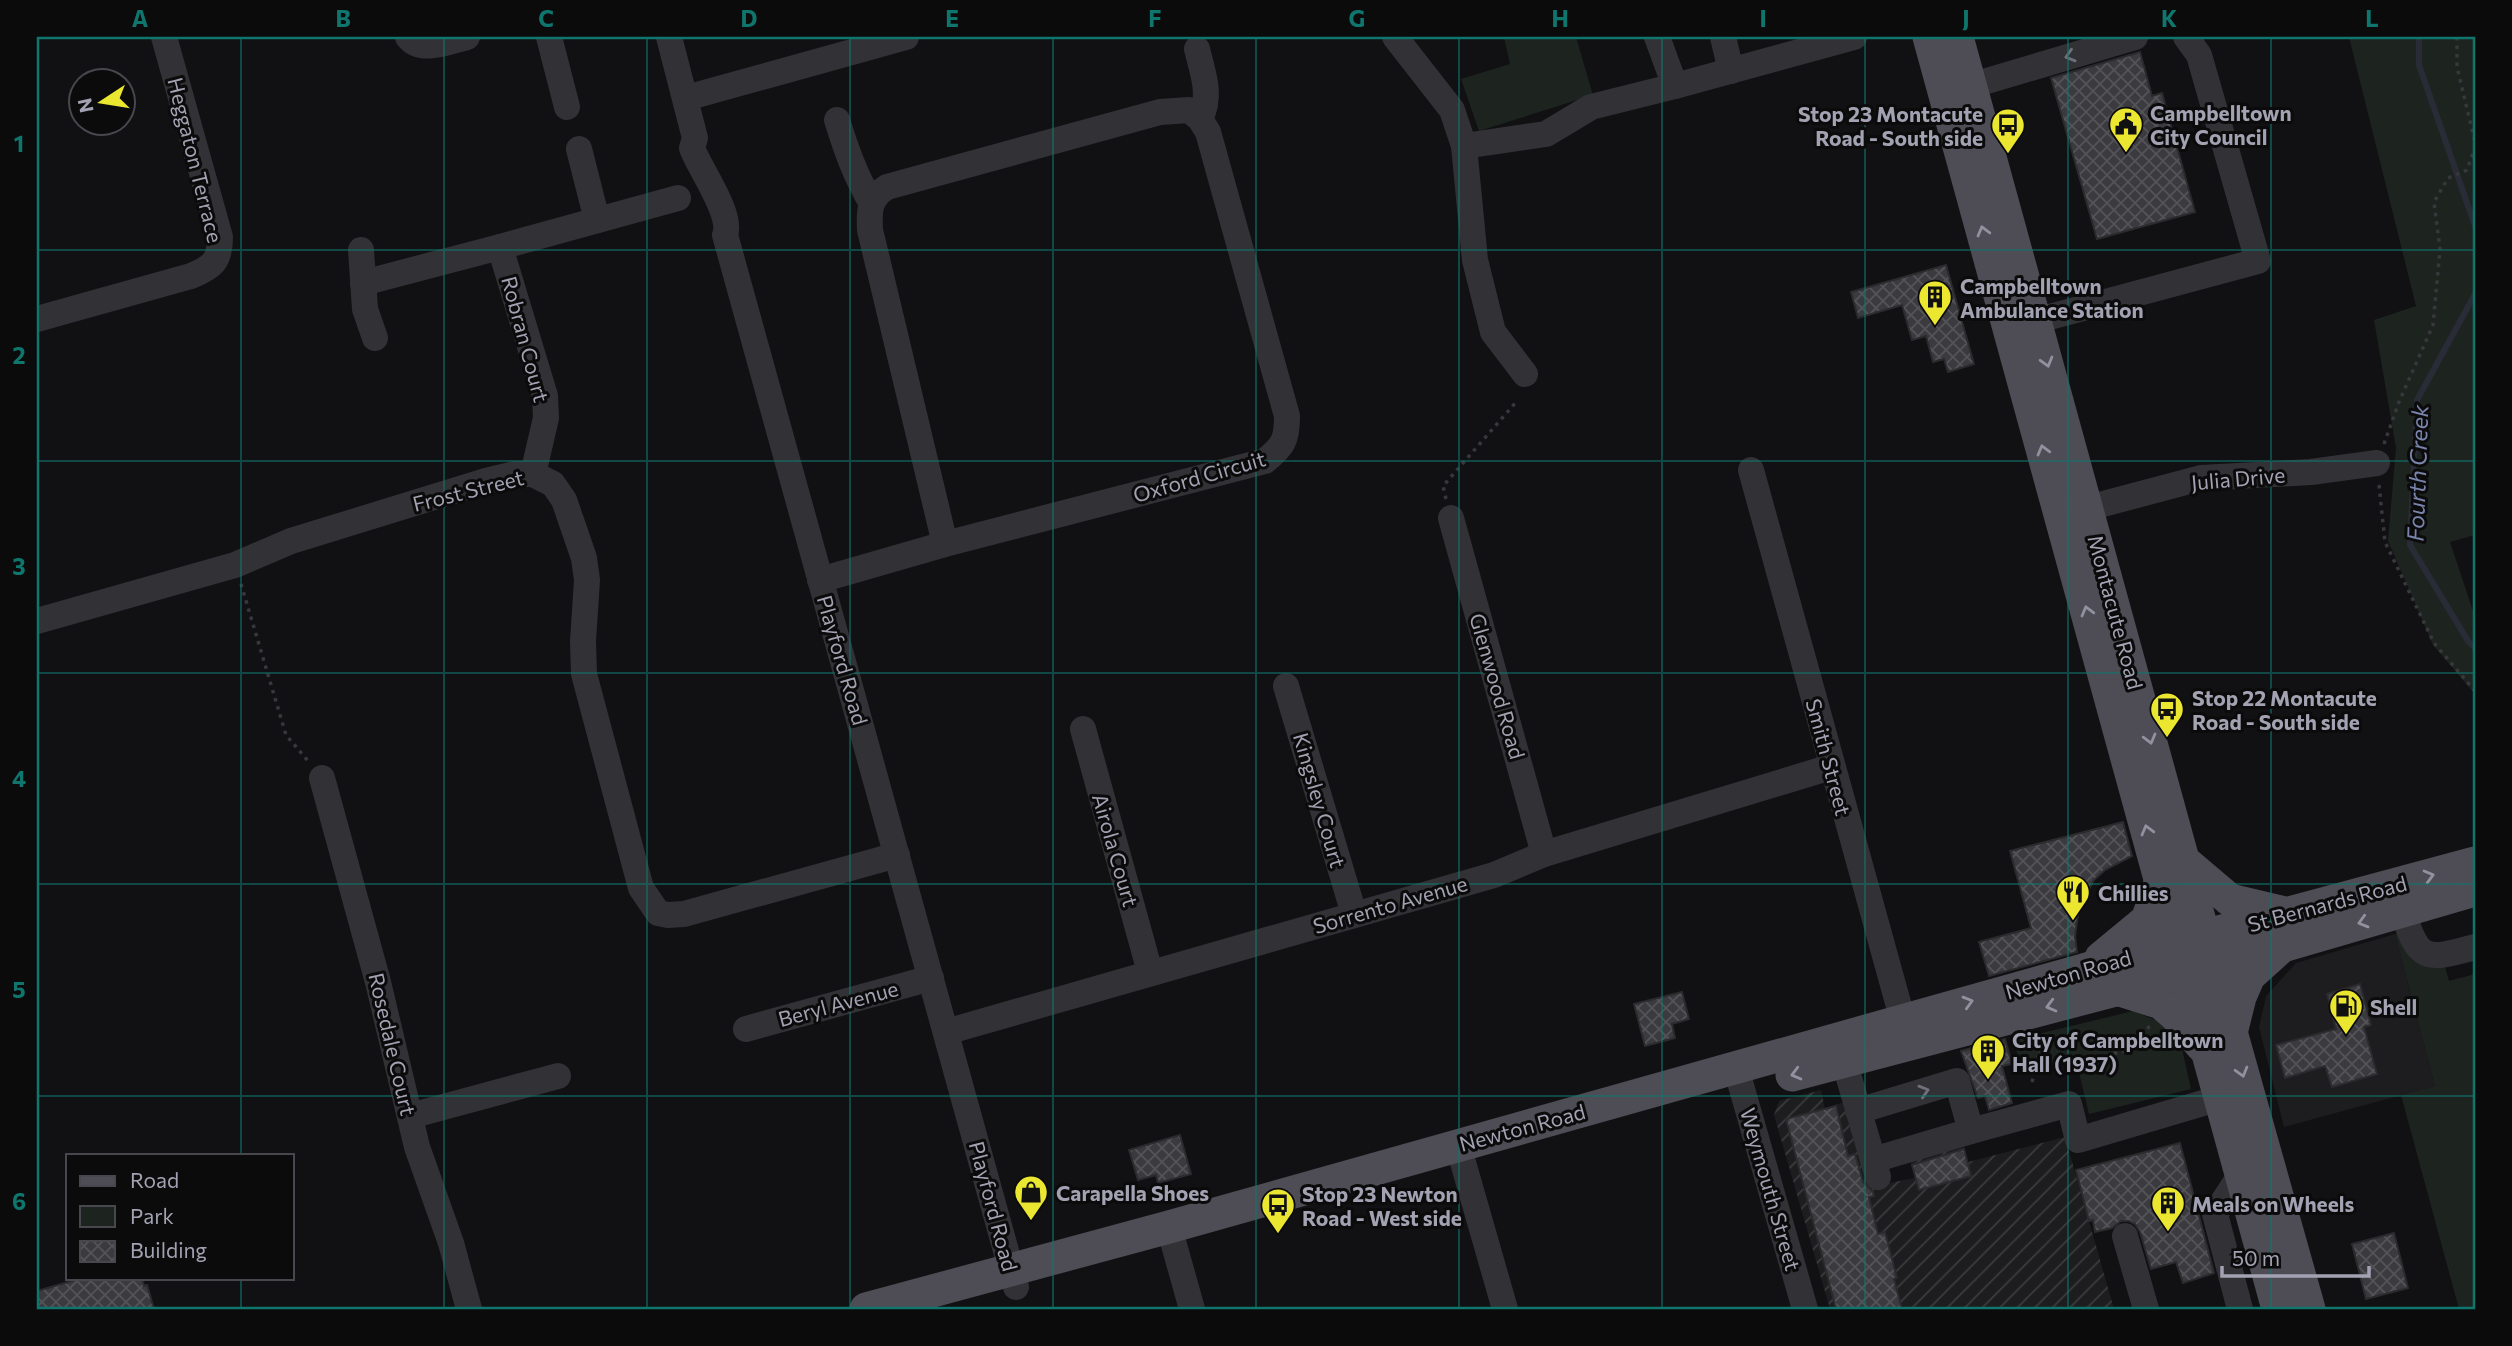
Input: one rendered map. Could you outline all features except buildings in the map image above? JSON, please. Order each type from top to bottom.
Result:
[{"type":"main road","name":"Montacute Road","points":[[1929,37],[2074,512],[2219,1043],[2309,1309]]},
{"type":"main road","name":"Montacute Road","points":[[1956,37],[2035,321],[2074,512]]},
{"type":"main road","name":"St Bernards Road","points":[[2195,954],[2292,914],[2475,863]]},
{"type":"main road","points":[[2088,968],[2147,920],[2173,871],[2230,900],[2292,914]]},
{"type":"main road","name":"St Bernards Road","points":[[2195,954],[2283,946],[2475,890]]},
{"type":"main road","points":[[2117,989],[2150,998],[2169,1008],[2219,1043],[2249,976],[2283,946]]},
{"type":"main road","name":"Newton Road","points":[[1740,1078],[1844,1061],[1906,1032],[2117,989],[2195,954]]},
{"type":"main road","name":"Newton Road","points":[[879,1308],[1013,1278],[1171,1236],[1906,1032],[2088,968],[2195,954]]},
{"type":"main road","name":"Montacute Road","points":[[2219,1043],[2220,1098],[2241,1174],[2260,1307]]},
{"type":"main road","name":"Newton Road","points":[[936,1309],[1013,1278]]},
{"type":"street","name":"Heggaton Terrace","points":[[37,319],[191,276],[212,265],[220,254],[220,237],[164,37]]},
{"type":"street","points":[[408,37],[422,46],[467,37]]},
{"type":"street","points":[[549,37],[567,107]]},
{"type":"street","name":"Playford Road","points":[[669,37],[695,138],[692,148],[721,206],[728,227],[725,235],[1013,1278]]},
{"type":"street","points":[[686,97],[906,37]]},
{"type":"street","points":[[1395,37],[1452,110],[1464,146],[1475,260],[1493,332],[1525,374]]},
{"type":"street","points":[[1657,37],[1675,86]]},
{"type":"street","points":[[1723,37],[1731,71]]},
{"type":"street","points":[[1464,146],[1546,134],[1591,107],[1854,37]]},
{"type":"street","points":[[1970,86],[2135,37]]},
{"type":"street","points":[[2035,321],[2258,261],[2199,55],[2186,37]]},
{"type":"street","points":[[945,544],[870,230],[871,201],[887,187],[1160,112],[1189,110],[1200,119],[1206,107],[1207,93],[1197,49]]},
{"type":"street","name":"Oxford Circuit","points":[[820,580],[945,544],[1265,461],[1278,450],[1287,437],[1287,416],[1208,132],[1200,119]]},
{"type":"street","points":[[837,120],[858,181],[871,201]]},
{"type":"street","points":[[579,149],[597,220]]},
{"type":"street","name":"Robran Court","points":[[363,283],[678,198]]},
{"type":"street","name":"Robran Court","points":[[500,247],[545,396],[546,418],[533,474]]},
{"type":"street","points":[[361,250],[365,309],[375,338]]},
{"type":"street","name":"Julia Drive","points":[[2074,512],[2201,478],[2311,472],[2377,463]]},
{"type":"street","name":"Smith Street","points":[[1751,470],[1906,1032]]},
{"type":"street","name":"Frost Street","points":[[37,621],[235,565],[291,541],[486,481],[515,474],[533,474],[553,484],[564,500],[584,558],[587,580],[584,674],[641,888],[658,913],[668,915],[702,909],[897,855]]},
{"type":"street","name":"Glenwood Road","points":[[1451,518],[1544,854]]},
{"type":"street","name":"Kingsley Court","points":[[1286,686],[1354,914]]},
{"type":"street","name":"Airola Court","points":[[1083,729],[1150,972]]},
{"type":"street","name":"Sorrento Avenue","points":[[946,1032],[1494,875],[1544,854],[1831,767]]},
{"type":"street","name":"Rosedale Court","points":[[322,778],[378,982],[417,1147],[469,1309]]},
{"type":"street","points":[[2403,911],[2416,946],[2426,955],[2438,957],[2475,947]]},
{"type":"street","name":"Beryl Avenue","points":[[746,1028],[931,978]]},
{"type":"street","points":[[1844,1061],[1875,1169],[1971,1131],[2069,1104],[2078,1140],[2220,1098]]},
{"type":"street","points":[[410,1115],[558,1076]]},
{"type":"street","name":"Weymouth Street","points":[[1740,1078],[1805,1309]]},
{"type":"street","points":[[1858,1111],[1957,1081],[1971,1131]]},
{"type":"street","points":[[1461,1154],[1505,1309]]},
{"type":"street","points":[[1171,1236],[1192,1309]]},
{"type":"street","points":[[2125,1236],[2146,1309]]},
{"type":"path","points":[[2457,37],[2457,67],[2475,142]]},
{"type":"path","points":[[2475,148],[2467,170],[2448,178],[2434,202],[2440,249],[2433,325],[2399,402],[2377,463],[2385,542],[2434,643],[2475,691]]},
{"type":"path","points":[[1451,518],[1443,486],[1517,401]]},
{"type":"path","points":[[235,565],[285,735],[322,778]]},
{"type":"path","points":[[2039,1053],[2084,1061],[2124,1051],[2169,1008]]},
{"type":"path","points":[[2031,1028],[2039,1053],[2032,1082]]},
{"type":"shaded area","points":[[2395,934],[2435,1086],[2284,1127],[2259,1027],[2266,996],[2296,963]]},
{"type":"shaded area","points":[[1821,1090],[1825,1109],[1846,1101],[1873,1186],[1915,1178],[1909,1154],[1962,1140],[1968,1162],[2065,1137],[2114,1309],[1830,1309],[1774,1115],[1779,1101]]},
{"type":"green space","points":[[1504,37],[1576,37],[1593,95],[1479,131],[1461,79],[1510,64]]},
{"type":"green space","points":[[2349,37],[2475,37],[2475,535],[2450,542],[2475,613],[2475,694],[2433,645],[2388,541],[2396,448],[2374,320],[2416,306]]},
{"type":"green space","points":[[2406,931],[2443,959],[2449,981],[2475,974],[2475,1309],[2459,1309],[2401,1095],[2435,1086],[2395,934]]},
{"type":"green space","points":[[2133,1011],[2178,1031],[2191,1089],[2089,1114],[2076,1060],[2022,1073],[2014,1040]]},
{"type":"waterway","name":"Fourth Creek","points":[[2419,37],[2419,65],[2475,226]]},
{"type":"waterway","name":"Fourth Creek","points":[[2475,294],[2417,400],[2410,545],[2468,641],[2475,648]]},
{"type":"place","name":"Campbelltown City Council","points":[[2126,154]]},
{"type":"place","name":"Stop 23 Montacute Road - South side","points":[[2008,155]]},
{"type":"place","name":"Campbelltown Ambulance Station","points":[[1935,327]]},
{"type":"place","name":"Stop 22 Montacute Road - South side","points":[[2167,739]]},
{"type":"place","name":"Chillies","points":[[2073,922]]},
{"type":"place","name":"Shell","points":[[2346,1036]]},
{"type":"place","name":"City of Campbelltown Hall (1937)","points":[[1988,1081]]},
{"type":"place","name":"Carapella Shoes","points":[[1031,1222]]},
{"type":"place","name":"Meals on Wheels","points":[[2168,1233]]},
{"type":"place","name":"Stop 23 Newton Road - West side","points":[[1278,1235]]}]
